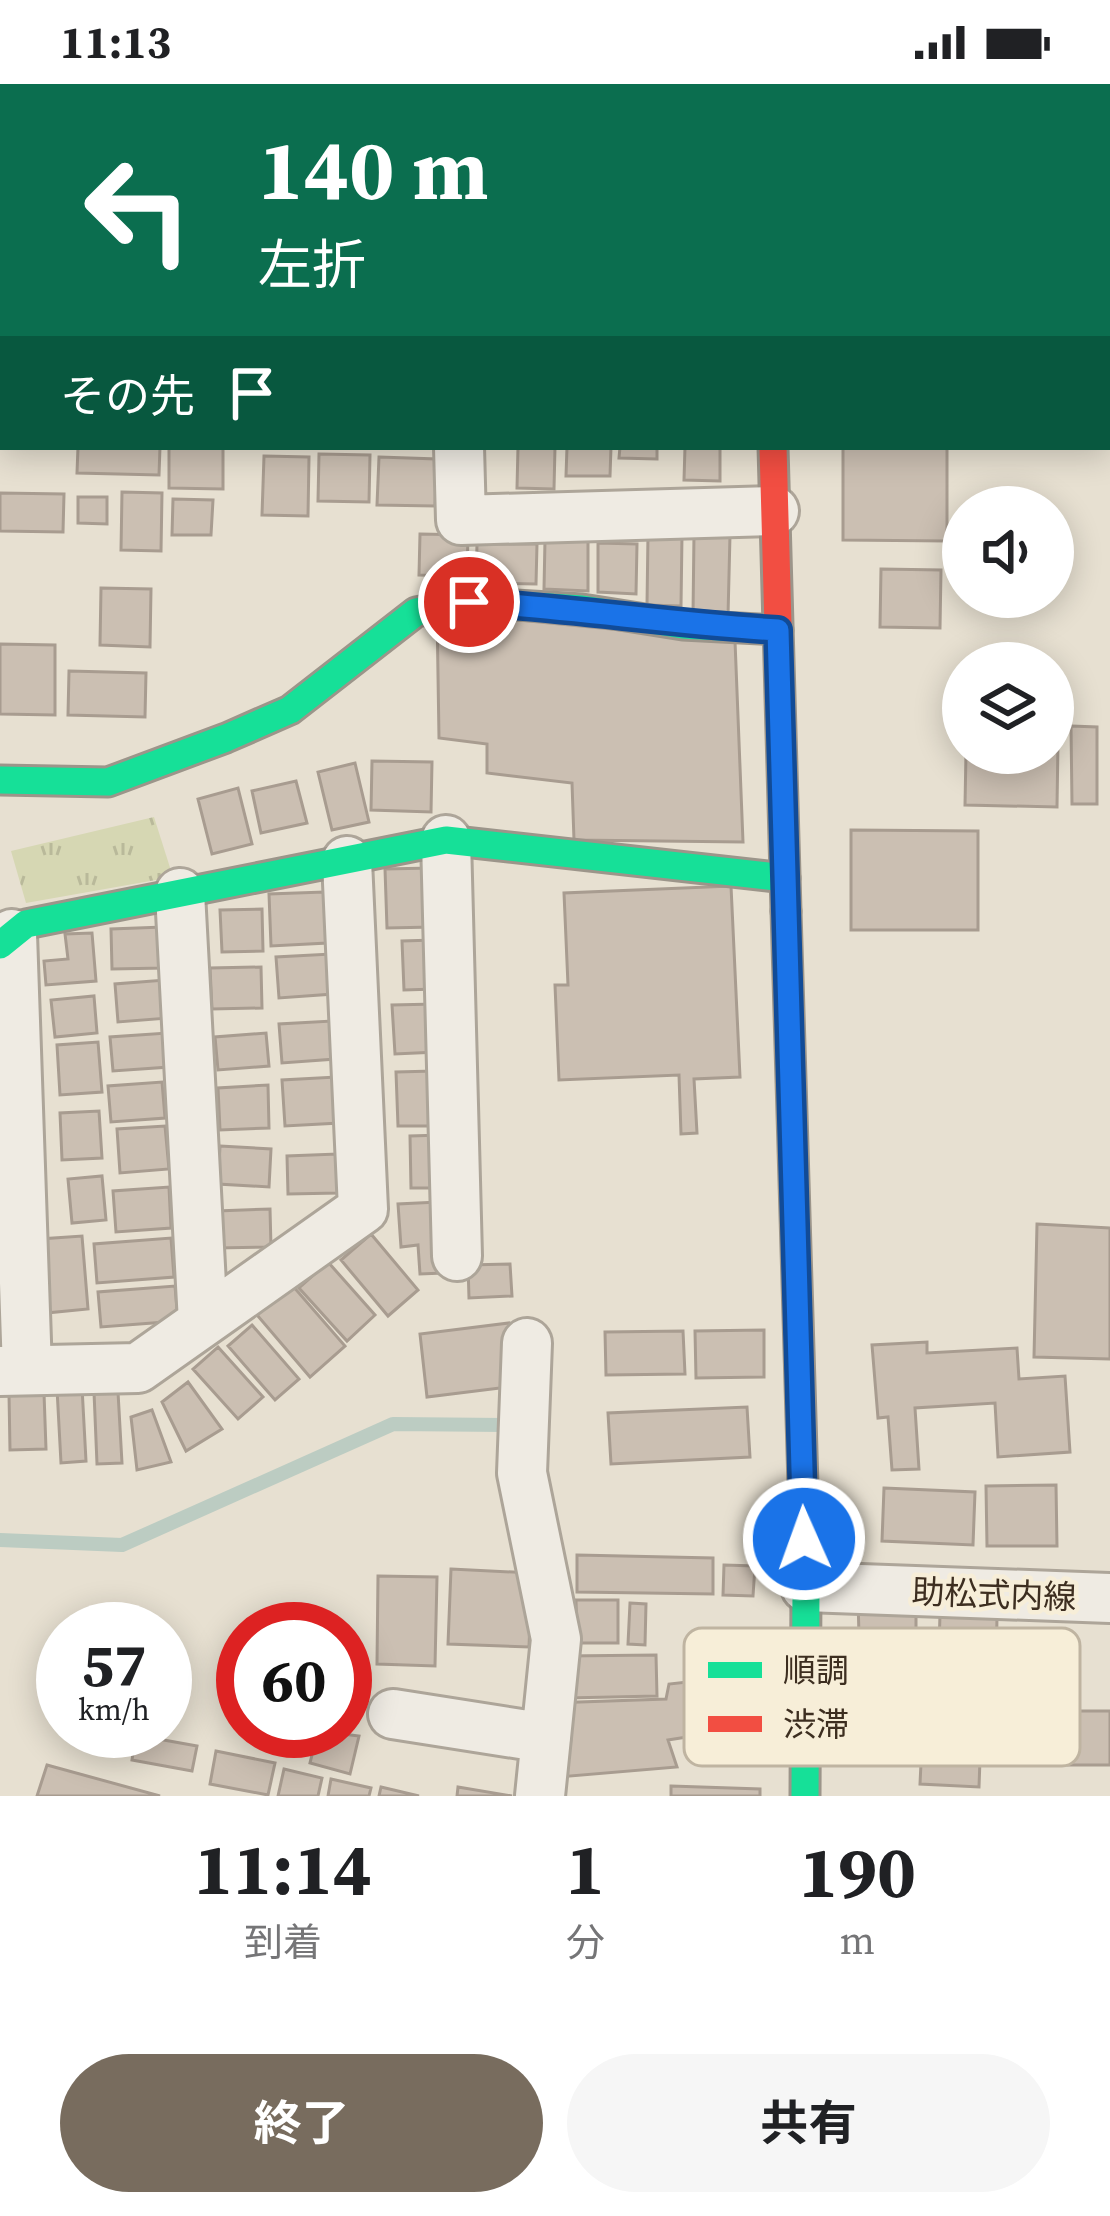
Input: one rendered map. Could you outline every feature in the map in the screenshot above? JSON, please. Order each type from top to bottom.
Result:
[{"type":"street","points":[[459,450],[461,520],[774,511]]},
{"type":"street","points":[[773,450],[806,1628]]},
{"type":"street","points":[[0,780],[108,782],[226,738],[290,710],[416,612],[469,602],[778,630]]},
{"type":"street","points":[[347,861],[363,1209],[138,1368],[13,1371],[6,939],[26,923],[446,840],[785,878]]},
{"type":"street","points":[[446,840],[458,1256]]},
{"type":"street","points":[[180,893],[203,1322]]},
{"type":"street","points":[[527,1342],[522,1473],[556,1639],[540,1796]]},
{"type":"street","name":"助松式内線","points":[[806,1587],[1110,1598]]},
{"type":"street","points":[[393,1714],[546,1738]]},
{"type":"street","points":[[805,1766],[805,1796]]},
{"type":"green space","points":[[154,817],[173,877],[26,903],[11,851]]},
{"type":"building","points":[[78,450],[160,450],[159,475],[77,473]]},
{"type":"building","points":[[169,450],[223,450],[223,489],[169,488]]},
{"type":"building","points":[[518,450],[555,450],[554,489],[517,488]]},
{"type":"building","points":[[567,450],[611,450],[610,476],[566,476]]},
{"type":"building","points":[[620,450],[657,450],[657,459],[619,458]]},
{"type":"building","points":[[685,450],[720,450],[720,481],[684,480]]},
{"type":"building","points":[[843,450],[947,450],[942,541],[843,540]]},
{"type":"building","points":[[319,454],[370,455],[369,502],[318,501]]},
{"type":"building","points":[[264,456],[309,457],[308,516],[262,515]]},
{"type":"building","points":[[379,457],[437,459],[435,506],[377,505]]},
{"type":"building","points":[[122,492],[162,493],[161,551],[121,550]]},
{"type":"building","points":[[0,493],[64,494],[63,532],[0,531]]},
{"type":"building","points":[[78,497],[107,497],[107,524],[78,523]]},
{"type":"building","points":[[173,499],[213,500],[211,535],[172,535]]},
{"type":"building","points":[[420,534],[468,535],[467,576],[419,575]]},
{"type":"building","points":[[648,534],[682,535],[681,606],[647,605]]},
{"type":"building","points":[[694,534],[730,535],[728,616],[693,615]]},
{"type":"building","points":[[545,540],[588,540],[588,591],[544,589]]},
{"type":"building","points":[[598,543],[637,544],[636,594],[598,592]]},
{"type":"building","points":[[477,544],[537,544],[536,584],[476,583]]},
{"type":"building","points":[[881,569],[941,570],[940,628],[880,627]]},
{"type":"building","points":[[101,588],[151,589],[150,647],[100,645]]},
{"type":"building","points":[[437,612],[735,641],[743,842],[574,840],[572,783],[487,773],[487,744],[439,738]]},
{"type":"building","points":[[0,644],[55,645],[55,715],[0,714]]},
{"type":"building","points":[[69,671],[146,673],[145,717],[68,715]]},
{"type":"building","points":[[1074,726],[1097,727],[1097,804],[1072,804]]},
{"type":"building","points":[[372,761],[432,762],[431,812],[371,810]]},
{"type":"building","points":[[355,763],[369,822],[332,830],[318,772]]},
{"type":"building","points":[[966,774],[1058,774],[1057,807],[965,805]]},
{"type":"building","points":[[296,781],[307,823],[261,833],[252,791]]},
{"type":"building","points":[[238,788],[252,844],[212,854],[198,799]]},
{"type":"building","points":[[851,830],[978,831],[978,930],[851,930]]},
{"type":"building","points":[[431,868],[433,927],[387,928],[385,869]]},
{"type":"building","points":[[731,886],[740,1077],[694,1079],[697,1133],[681,1134],[679,1075],[559,1080],[555,985],[568,985],[564,893]]},
{"type":"building","points":[[324,892],[327,943],[271,946],[269,894]]},
{"type":"building","points":[[262,909],[263,951],[222,952],[220,910]]},
{"type":"building","points":[[163,927],[164,968],[112,969],[111,929]]},
{"type":"building","points":[[92,933],[96,981],[46,985],[44,961],[68,959],[65,934]]},
{"type":"building","points":[[434,940],[435,989],[404,990],[402,941]]},
{"type":"building","points":[[331,954],[333,994],[279,998],[276,957]]},
{"type":"building","points":[[261,967],[262,1008],[212,1009],[210,968]]},
{"type":"building","points":[[165,980],[169,1018],[118,1022],[115,984]]},
{"type":"building","points":[[94,996],[97,1033],[55,1037],[51,1000]]},
{"type":"building","points":[[435,1004],[437,1052],[395,1054],[392,1005]]},
{"type":"building","points":[[332,1021],[335,1059],[282,1063],[279,1024]]},
{"type":"building","points":[[167,1033],[169,1067],[113,1071],[110,1037]]},
{"type":"building","points":[[266,1033],[269,1066],[218,1070],[215,1037]]},
{"type":"building","points":[[98,1042],[102,1092],[60,1095],[57,1045]]},
{"type":"building","points":[[434,1071],[435,1126],[398,1126],[396,1072]]},
{"type":"building","points":[[336,1077],[339,1123],[285,1126],[282,1080]]},
{"type":"building","points":[[162,1082],[165,1118],[111,1122],[108,1086]]},
{"type":"building","points":[[268,1085],[269,1128],[220,1130],[218,1088]]},
{"type":"building","points":[[99,1111],[102,1158],[62,1160],[60,1113]]},
{"type":"building","points":[[165,1126],[169,1169],[120,1173],[117,1129]]},
{"type":"building","points":[[442,1135],[443,1188],[411,1188],[410,1136]]},
{"type":"building","points":[[220,1146],[271,1149],[269,1187],[218,1184]]},
{"type":"building","points":[[337,1154],[338,1193],[288,1194],[287,1156]]},
{"type":"building","points":[[102,1176],[106,1220],[72,1223],[68,1179]]},
{"type":"building","points":[[169,1187],[171,1228],[116,1232],[113,1191]]},
{"type":"building","points":[[438,1202],[443,1273],[420,1274],[418,1245],[401,1247],[398,1204]]},
{"type":"building","points":[[270,1209],[271,1247],[217,1248],[217,1211]]},
{"type":"building","points":[[1037,1224],[1110,1228],[1110,1359],[1034,1357]]},
{"type":"building","points":[[371,1234],[418,1290],[388,1316],[341,1260]]},
{"type":"building","points":[[82,1236],[88,1309],[46,1313],[40,1239]]},
{"type":"building","points":[[171,1238],[174,1277],[97,1283],[94,1244]]},
{"type":"building","points":[[328,1262],[375,1315],[347,1341],[299,1288]]},
{"type":"building","points":[[510,1264],[512,1296],[469,1298],[468,1265]]},
{"type":"building","points":[[292,1285],[345,1346],[310,1377],[257,1315]]},
{"type":"building","points":[[175,1286],[178,1321],[101,1327],[98,1292]]},
{"type":"building","points":[[509,1323],[517,1386],[427,1397],[420,1334]]},
{"type":"building","points":[[252,1325],[299,1379],[275,1400],[228,1346]]},
{"type":"building","points":[[764,1330],[764,1377],[696,1378],[695,1331]]},
{"type":"building","points":[[683,1331],[685,1374],[606,1375],[605,1332]]},
{"type":"building","points":[[927,1342],[927,1353],[1017,1348],[1019,1379],[1065,1376],[1070,1452],[998,1457],[995,1403],[915,1408],[919,1469],[892,1470],[888,1417],[878,1418],[872,1345]]},
{"type":"building","points":[[218,1347],[263,1397],[238,1419],[193,1369]]},
{"type":"building","points":[[188,1382],[222,1429],[186,1451],[162,1402]]},
{"type":"building","points":[[82,1387],[86,1461],[61,1463],[57,1389]]},
{"type":"building","points":[[94,1392],[118,1392],[122,1463],[97,1464]]},
{"type":"building","points":[[44,1393],[46,1449],[10,1450],[9,1394]]},
{"type":"building","points":[[747,1407],[750,1457],[611,1464],[608,1413]]},
{"type":"building","points":[[152,1410],[171,1462],[137,1470],[131,1417]]},
{"type":"building","points":[[1056,1485],[1057,1546],[987,1546],[986,1486]]},
{"type":"building","points":[[884,1488],[975,1492],[973,1545],[882,1541]]},
{"type":"building","points":[[577,1555],[713,1558],[713,1594],[577,1592]]},
{"type":"building","points":[[724,1565],[755,1566],[753,1596],[723,1595]]},
{"type":"building","points":[[451,1569],[532,1573],[529,1647],[448,1644]]},
{"type":"building","points":[[378,1576],[437,1577],[435,1666],[377,1664]]},
{"type":"building","points":[[576,1600],[618,1600],[618,1643],[577,1643]]},
{"type":"building","points":[[858,1600],[916,1600],[916,1628],[859,1628]]},
{"type":"building","points":[[630,1603],[646,1604],[645,1645],[628,1644]]},
{"type":"building","points":[[940,1614],[997,1615],[997,1628],[940,1628]]},
{"type":"building","points":[[656,1655],[657,1696],[566,1698],[565,1656]]},
{"type":"building","points":[[684,1682],[684,1737],[668,1740],[677,1767],[559,1777],[551,1703],[666,1699],[669,1684]]},
{"type":"building","points":[[1080,1711],[1110,1711],[1110,1765],[1080,1765]]},
{"type":"building","points":[[192,1745],[197,1746],[192,1771],[132,1760],[192,1758]]},
{"type":"building","points":[[216,1751],[216,1758],[275,1763],[268,1795],[210,1784]]},
{"type":"building","points":[[311,1758],[354,1758],[350,1774],[310,1763]]},
{"type":"building","points":[[47,1765],[160,1796],[37,1796]]},
{"type":"building","points":[[921,1766],[980,1766],[979,1787],[920,1784]]},
{"type":"building","points":[[284,1769],[322,1778],[318,1796],[278,1796]]},
{"type":"building","points":[[331,1779],[371,1788],[369,1796],[328,1796]]},
{"type":"building","points":[[671,1786],[760,1789],[760,1796],[671,1796]]},
{"type":"building","points":[[381,1787],[419,1796],[379,1796]]},
{"type":"building","points":[[458,1787],[512,1796],[457,1796]]},
{"type":"waterway","points":[[0,1540],[122,1545],[393,1424],[504,1425]]},
{"type":"traffic: fast","points":[[0,780],[108,782],[226,738],[290,710],[416,612],[469,602],[778,630]]},
{"type":"traffic: fast","points":[[0,945],[26,924],[446,840],[785,878]]},
{"type":"traffic: fast","points":[[786,911],[806,1628]]},
{"type":"traffic: fast","points":[[805,1766],[805,1796]]},
{"type":"traffic: jam","points":[[773,450],[786,911]]},
{"type":"route","points":[[469,602],[778,630],[804,1539]]}]
